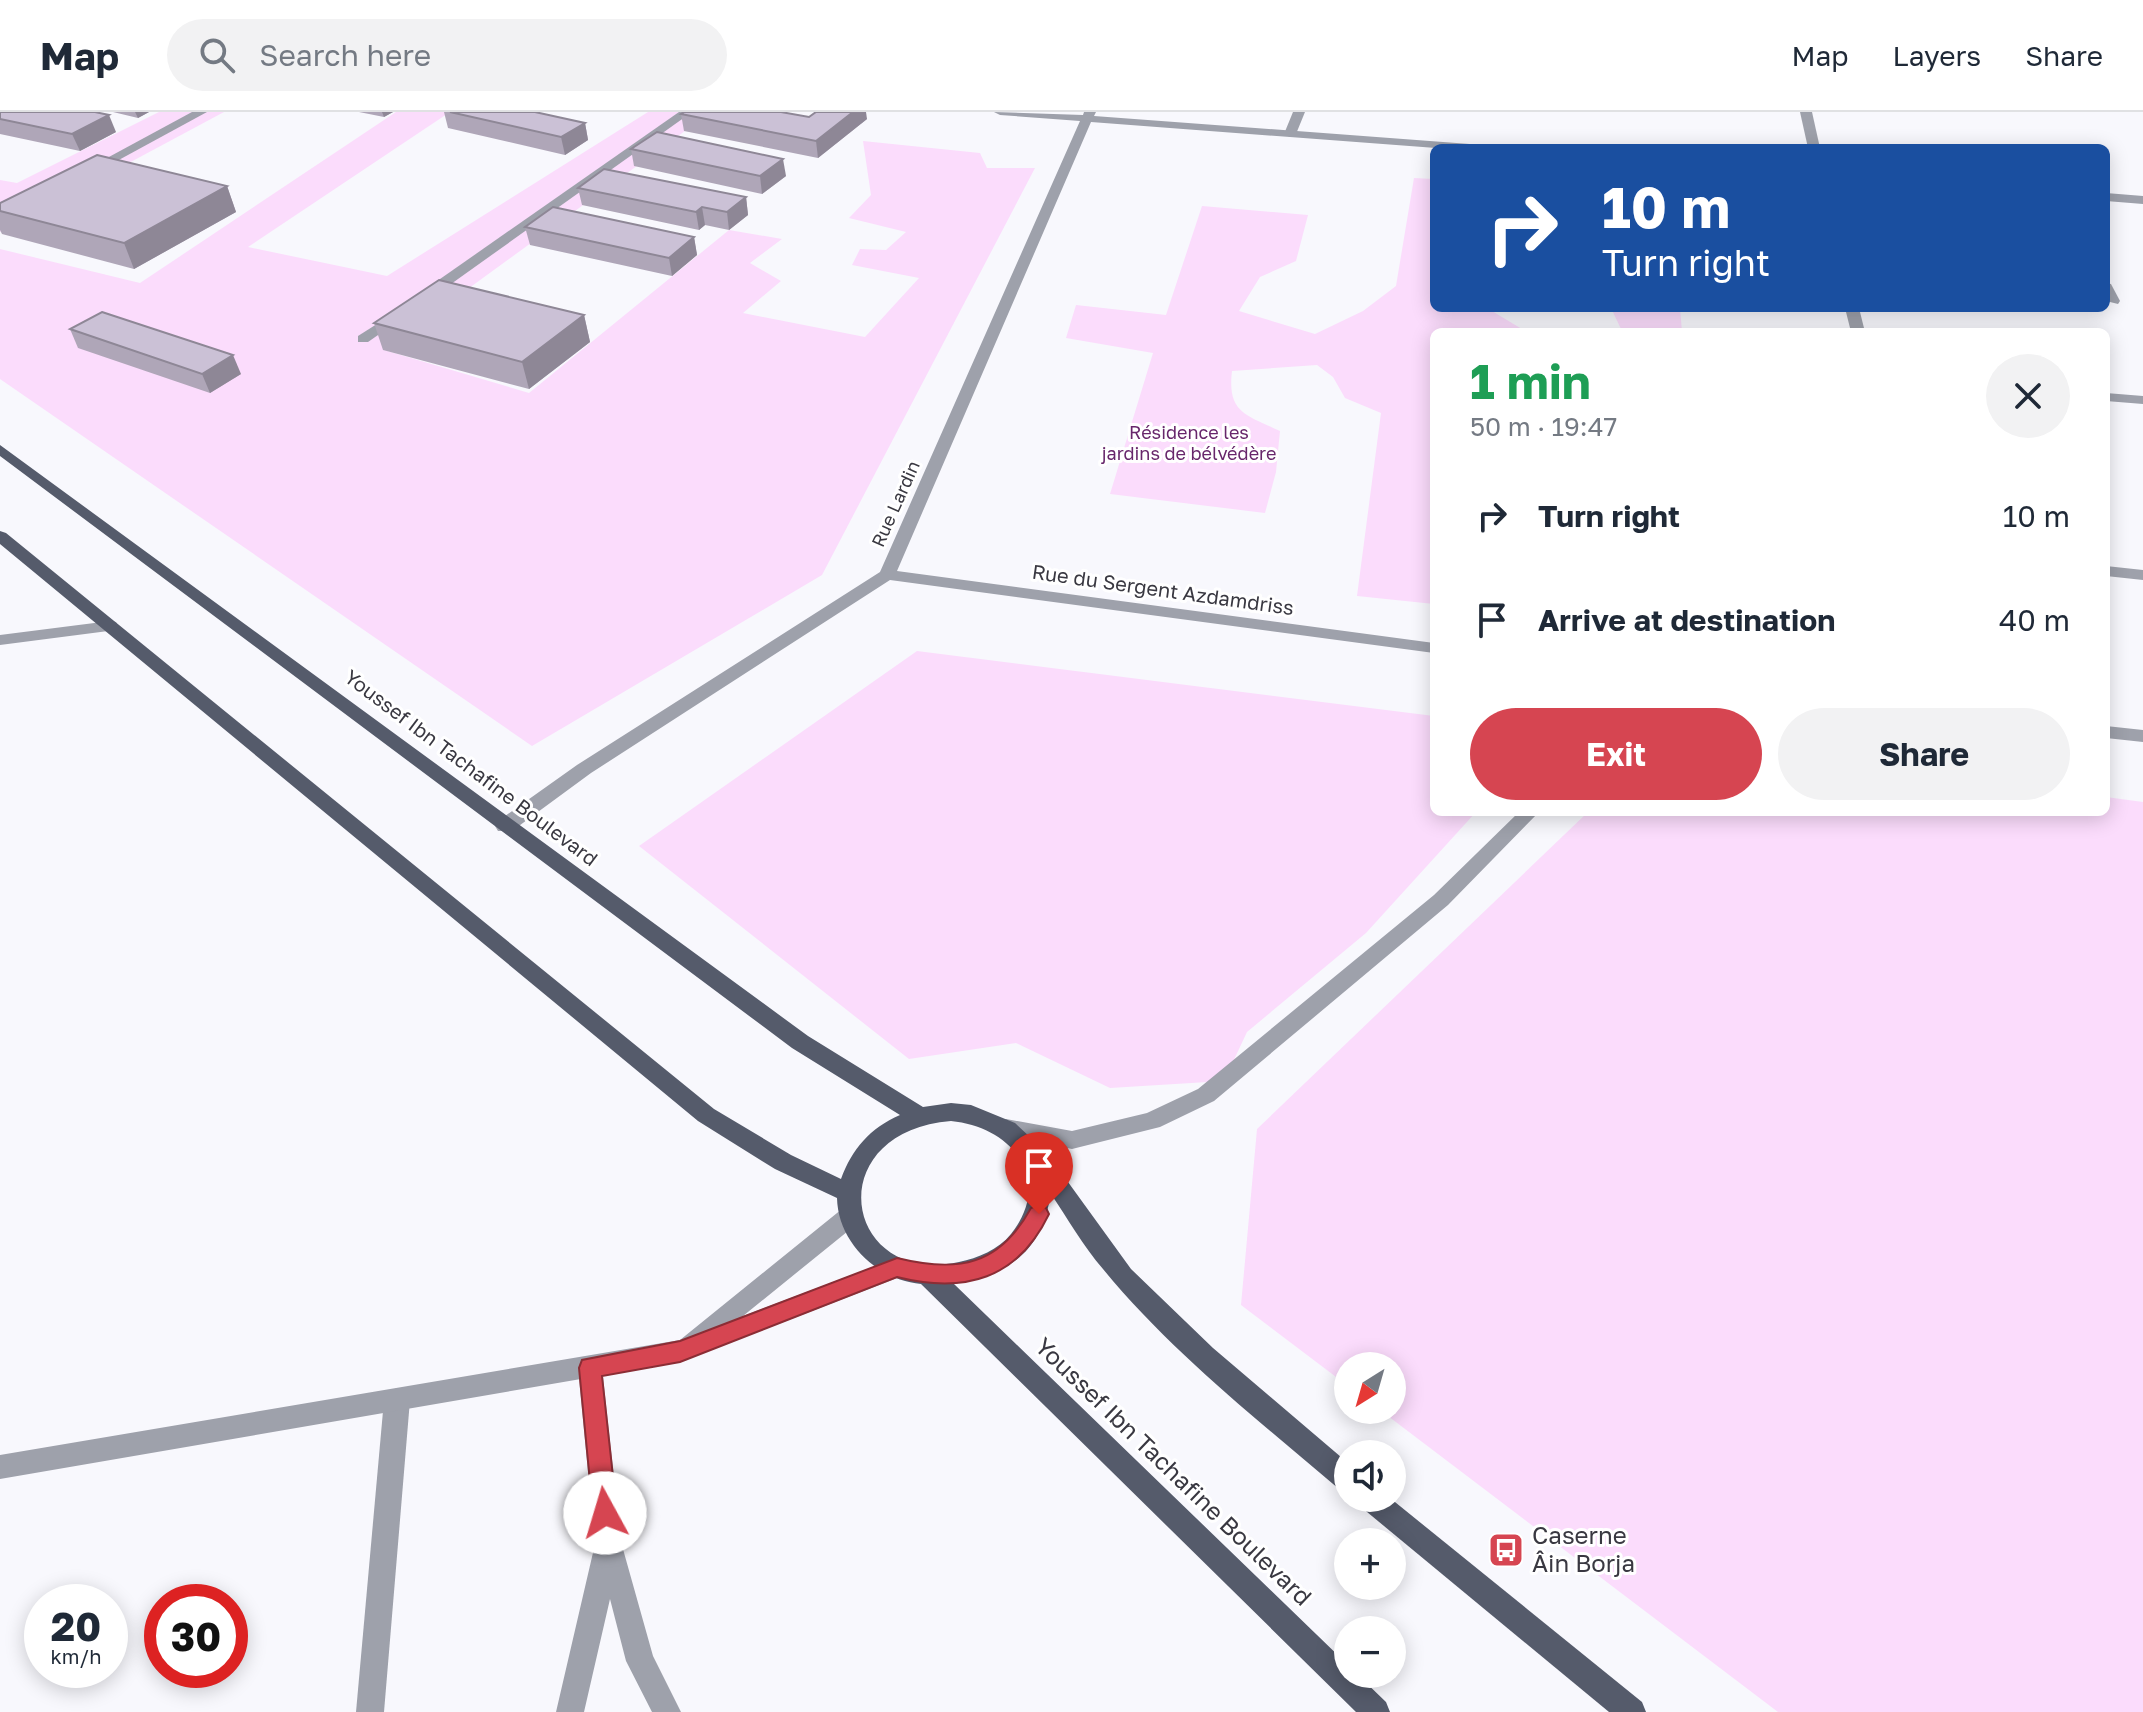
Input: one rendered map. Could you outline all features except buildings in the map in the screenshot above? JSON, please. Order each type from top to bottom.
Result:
[{"type":"main road","name":"Youssef Ibn Tachafine Boulevard","points":[[0,449],[800,1042],[920,1116]]},
{"type":"main road","points":[[0,536],[706,1115],[849,1205]]},
{"type":"main road","points":[[1028,1148],[1039,1168],[1043,1191],[1039,1214],[1027,1236],[1008,1255],[984,1268],[956,1275],[928,1275],[897,1268],[873,1251],[856,1231],[849,1205],[855,1168],[870,1146],[893,1128],[920,1116],[947,1111],[982,1117],[1006,1128],[1028,1148],[1121,1274],[1245,1393],[1334,1468]]},
{"type":"main road","name":"Youssef Ibn Tachafine Boulevard","points":[[928,1275],[1376,1712]]},
{"type":"main road","points":[[1387,1512],[1632,1712]]},
{"type":"street","points":[[81,175],[201,112]]},
{"type":"street","points":[[363,339],[686,112]]},
{"type":"street","points":[[1000,112],[1089,116],[1430,144]]},
{"type":"street","points":[[1290,134],[1299,112]]},
{"type":"street","points":[[1806,112],[1813,144]]},
{"type":"street","name":"Rue Lardin","points":[[505,826],[584,769],[887,575],[1089,116]]},
{"type":"street","points":[[2110,197],[2143,200]]},
{"type":"street","points":[[2110,295],[2113,301]]},
{"type":"street","points":[[2110,397],[2143,400]]},
{"type":"street","points":[[2110,571],[2143,575]]},
{"type":"street","name":"Rue du Sergent Azdamdriss","points":[[887,575],[1430,647]]},
{"type":"street","points":[[0,640],[110,626]]},
{"type":"street","points":[[2110,732],[2143,736]]},
{"type":"street","points":[[1006,1128],[1072,1140],[1152,1121],[1206,1095],[1441,900],[1526,816]]},
{"type":"street","points":[[680,1351],[849,1205]]},
{"type":"street","points":[[0,1467],[680,1351],[897,1268]]},
{"type":"street","points":[[590,1368],[608,1542],[640,1661],[667,1712]]},
{"type":"street","points":[[370,1712],[397,1400]]},
{"type":"street","points":[[570,1712],[608,1542]]},
{"type":"green space","points":[[159,112],[224,112],[0,232],[0,180],[17,183]]},
{"type":"green space","points":[[396,112],[450,112],[248,247],[387,276],[648,112],[711,112],[384,350],[529,393],[729,230],[782,239],[750,263],[781,281],[743,313],[865,337],[919,278],[852,265],[860,249],[886,250],[906,232],[849,218],[871,195],[863,141],[980,153],[987,168],[1035,168],[822,575],[532,746],[0,379],[0,249],[140,283]]},
{"type":"green space","name":"Résidence les jardins de bélvédère","points":[[1414,178],[1430,179],[1430,312],[1494,312],[1520,328],[1430,328],[1430,604],[1357,596],[1381,413],[1345,398],[1333,377],[1317,365],[1232,371],[1233,396],[1241,411],[1280,431],[1276,472],[1265,513],[1110,494],[1153,353],[1066,338],[1076,305],[1166,315],[1202,206],[1308,215],[1296,261],[1260,277],[1239,311],[1315,334],[1363,311],[1396,286]]},
{"type":"green space","points":[[1613,312],[1680,312],[1682,328],[1621,328]]},
{"type":"green space","points":[[917,651],[1430,715],[1430,816],[1472,816],[1366,933],[1247,1032],[1224,1081],[1110,1088],[1016,1043],[909,1059],[639,846]]},
{"type":"green space","points":[[2110,798],[2143,802],[2143,1712],[1778,1712],[1398,1424],[1406,1424],[1406,1352],[1334,1352],[1334,1375],[1241,1305],[1257,1129],[1584,816],[2110,816]]},
{"type":"place","name":"Caserne Âin Borja","points":[[1506,1550]]},
{"type":"route","points":[[605,1513],[590,1368],[680,1351],[897,1268],[928,1275],[956,1275],[984,1268],[1008,1255],[1027,1236],[1039,1214]]}]
